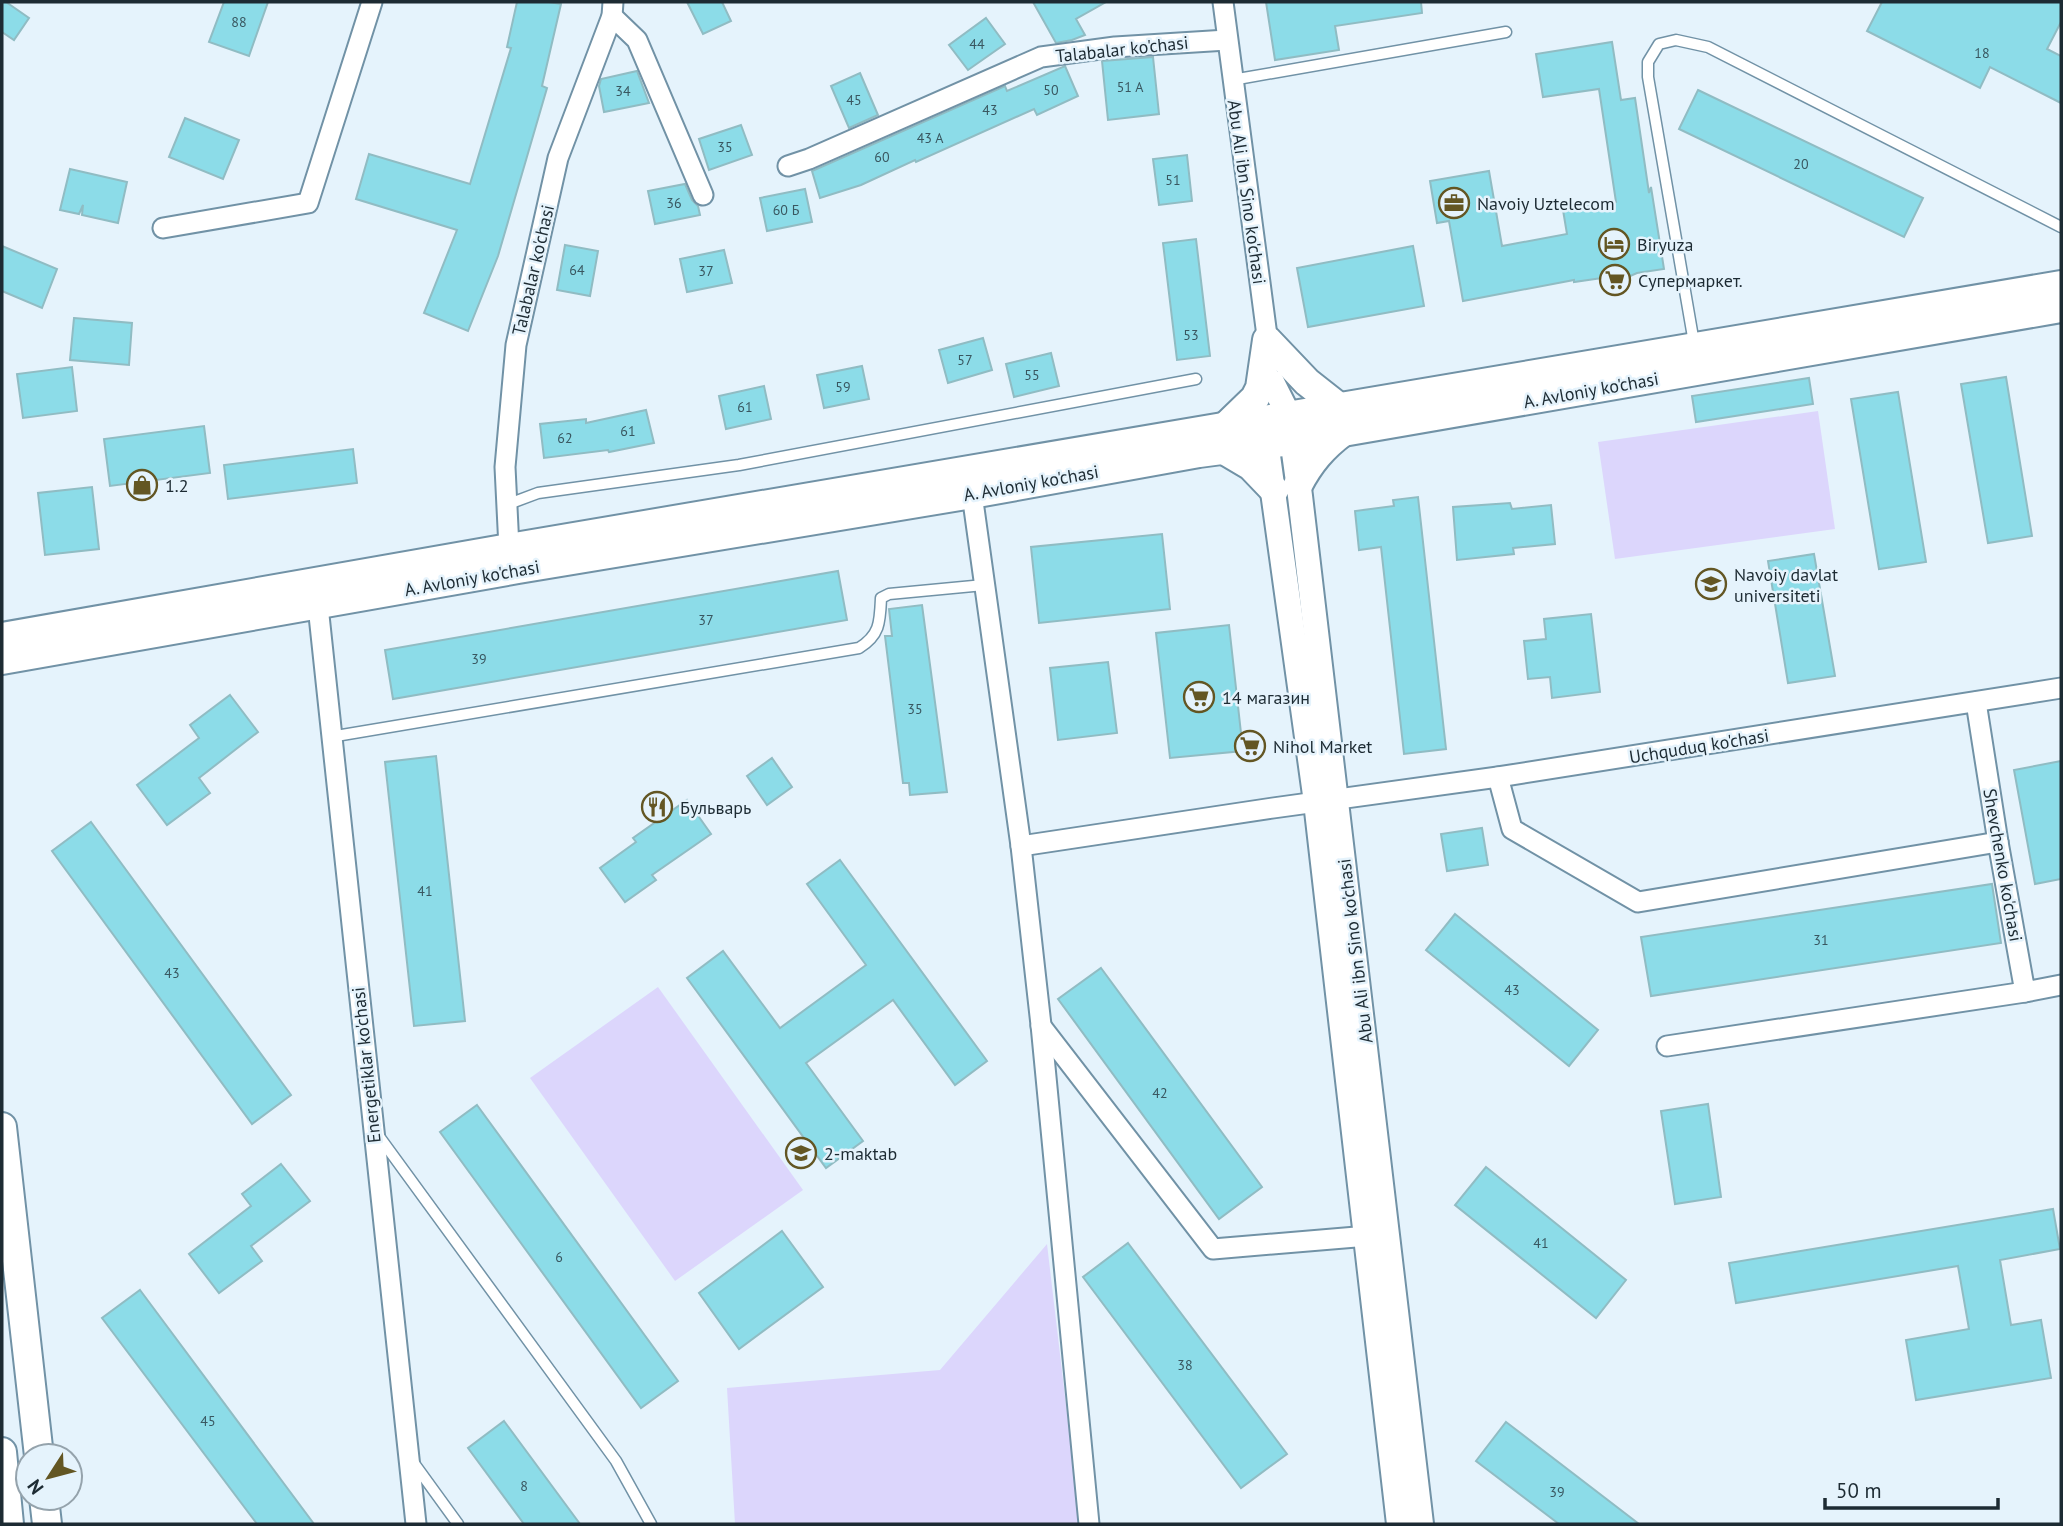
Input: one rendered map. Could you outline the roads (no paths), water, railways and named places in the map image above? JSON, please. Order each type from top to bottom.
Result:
[{"type":"main road","name":"A. Avloniy ko'chasi","points":[[1697,360],[2061,285]]},
{"type":"main road","name":"A. Avloniy ko'chasi","points":[[2,636],[509,548],[1278,431],[1697,360],[2061,308]]},
{"type":"main road","points":[[1267,341],[1342,420],[1325,446],[1286,487],[1251,466],[1225,438],[1255,398],[1260,387],[1267,341]]},
{"type":"main road","name":"A. Avloniy ko'chasi","points":[[2,660],[518,569],[972,494],[1225,438]]},
{"type":"main road","points":[[2,1127],[37,1442]]},
{"type":"main road","points":[[2,1452],[9,1524]]},
{"type":"street","points":[[163,228],[307,203],[372,2]]},
{"type":"street","name":"Abu Ali ibn Sino ko'chasi","points":[[1223,2],[1326,800],[1377,1235],[1421,1524]]},
{"type":"street","points":[[612,9],[637,40],[703,195]]},
{"type":"street","name":"Talabalar ko'chasi","points":[[509,548],[505,467],[519,331],[558,158],[612,9]]},
{"type":"street","name":"Talabalar ko'chasi","points":[[788,166],[1041,57],[1115,47],[1227,40]]},
{"type":"street","points":[[972,494],[1021,846],[1089,1524]]},
{"type":"street","name":"Energetiklar ko'chasi","points":[[318,606],[416,1524]]},
{"type":"street","name":"Uchquduq ko'chasi","points":[[1021,846],[1326,800],[1498,778],[2061,688]]},
{"type":"street","name":"Shevchenko ko'chasi","points":[[1976,702],[2025,992]]},
{"type":"street","points":[[1498,778],[1512,829],[1638,902],[1998,842]]},
{"type":"street","points":[[1667,1046],[2061,985]]},
{"type":"street","points":[[1041,1025],[1213,1249],[1377,1235]]},
{"type":"street","name":"Abu Ali ibn Sino ko'chasi","points":[[1377,1235],[1399,1524]]},
{"type":"lane","points":[[1232,80],[1506,32]]},
{"type":"lane","points":[[1697,360],[1648,77],[1648,62],[1659,44],[1675,40],[1708,47],[2061,227]]},
{"type":"lane","points":[[506,505],[538,493],[739,465],[1196,379]]},
{"type":"lane","points":[[330,737],[859,648],[872,640],[880,620],[881,598],[889,594],[984,584]]},
{"type":"lane","points":[[373,1127],[616,1461],[651,1524]]},
{"type":"lane","points":[[408,1455],[458,1524]]},
{"type":"place","name":"Navoiy Uztelecom","points":[[1454,203]]},
{"type":"place","name":"Biryuza","points":[[1614,244]]},
{"type":"place","name":"Супермаркет.","points":[[1615,280]]},
{"type":"place","name":"1.2","points":[[142,485]]},
{"type":"place","name":"Navoiy davlat universiteti","points":[[1711,584]]},
{"type":"place","name":"14 магазин","points":[[1199,697]]},
{"type":"place","name":"Nihol Market","points":[[1250,746]]},
{"type":"place","name":"Бульварь","points":[[657,807]]},
{"type":"place","name":"2-maktab","points":[[801,1153]]}]
